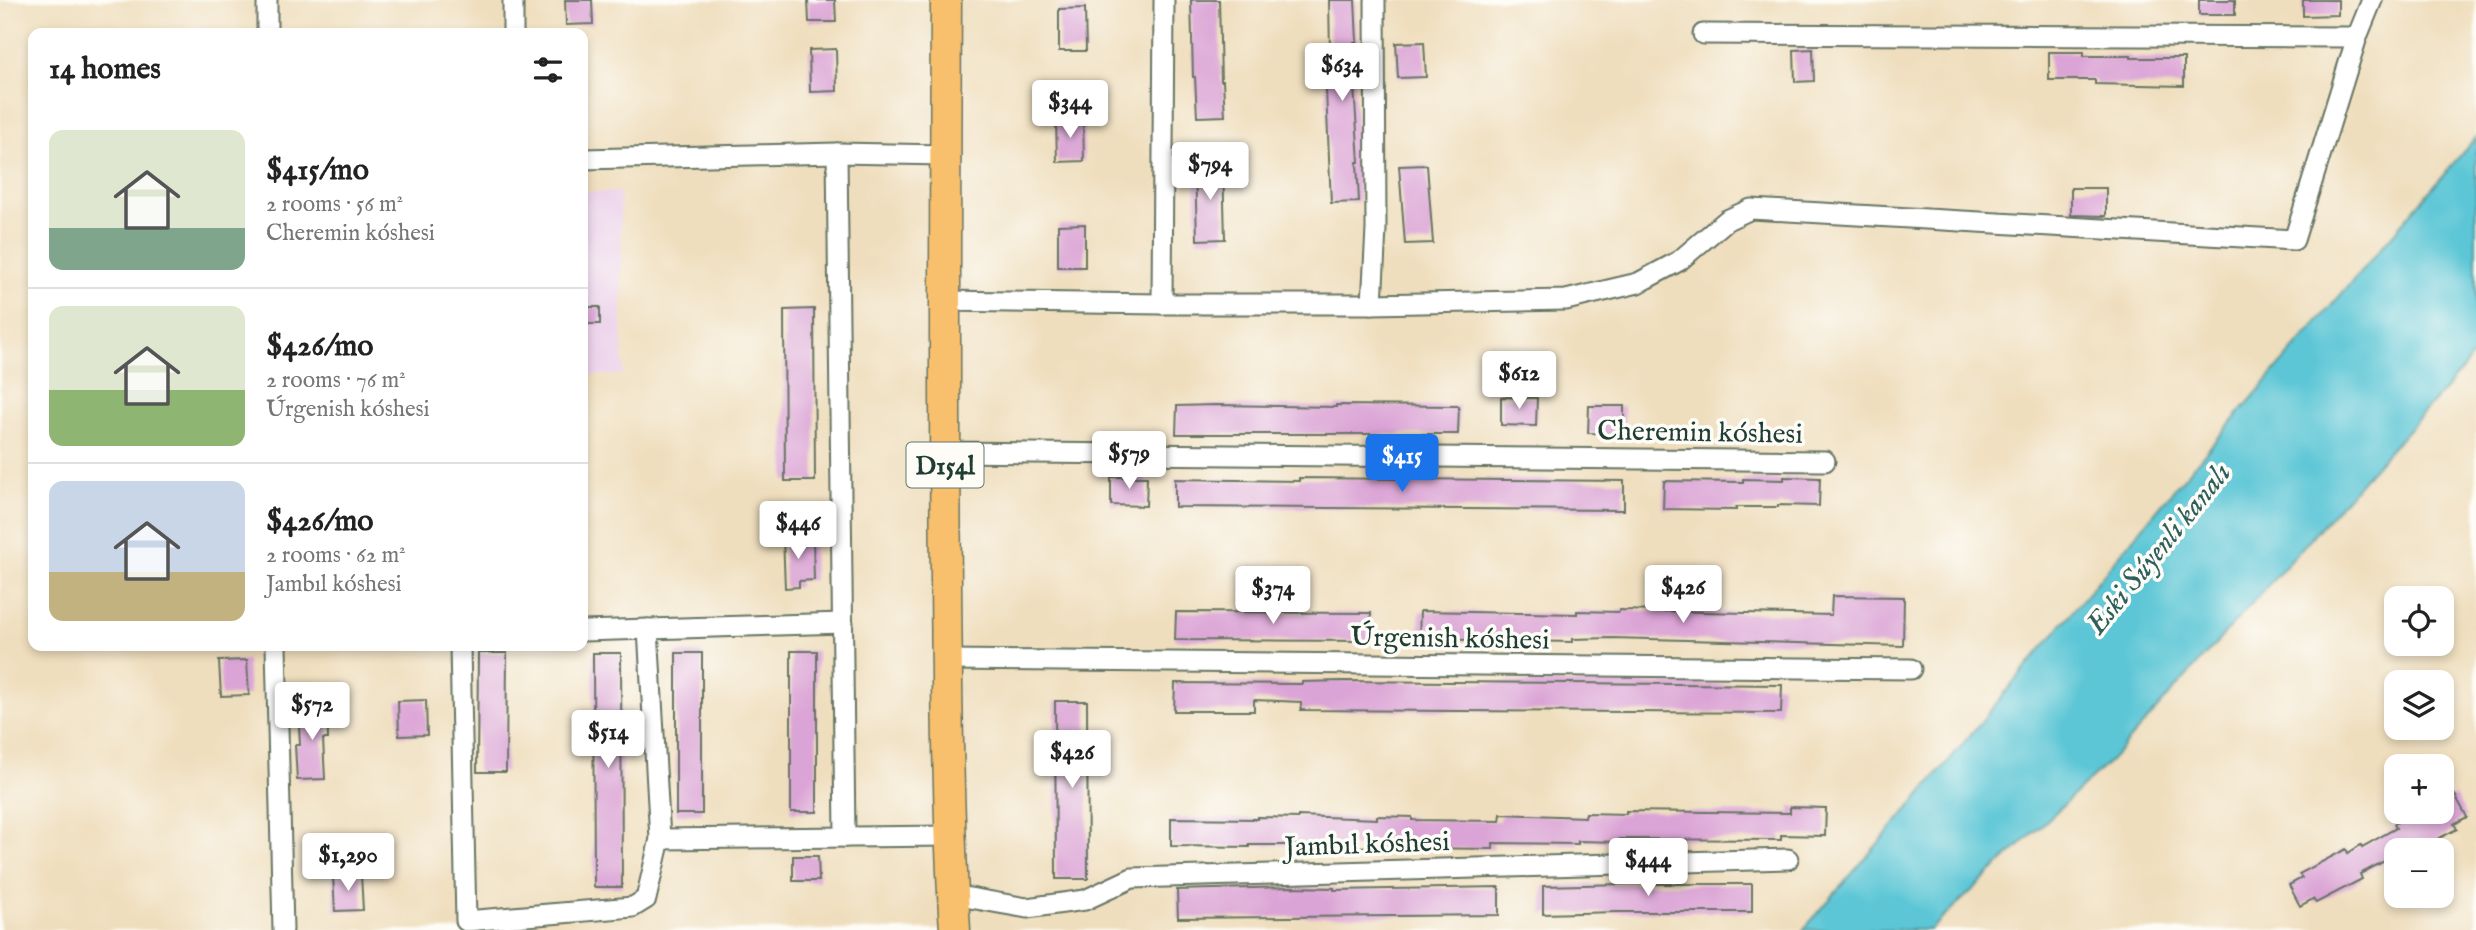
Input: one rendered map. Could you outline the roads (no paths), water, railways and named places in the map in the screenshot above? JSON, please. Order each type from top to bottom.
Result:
[{"type":"main road","name":"D154l","points":[[946,0],[943,301],[950,836],[955,930]]},
{"type":"street","points":[[267,0],[267,28]]},
{"type":"street","points":[[513,0],[513,28]]},
{"type":"street","points":[[1162,304],[1164,0]]},
{"type":"street","points":[[1372,304],[1376,229],[1375,0]]},
{"type":"street","points":[[943,301],[1372,304],[1566,300],[1638,283],[1679,261],[1727,220],[1751,209],[2294,240],[2357,37],[2372,0]]},
{"type":"street","points":[[1703,34],[2357,37]]},
{"type":"street","points":[[588,159],[837,153],[945,155]]},
{"type":"street","points":[[837,153],[845,837]]},
{"type":"street","name":"Cheremin kóshesi","points":[[945,452],[1825,461]]},
{"type":"street","points":[[588,631],[843,623]]},
{"type":"street","points":[[460,651],[466,921],[633,907],[646,899],[660,839],[648,629]]},
{"type":"street","points":[[276,651],[283,930]]},
{"type":"street","name":"Úrgenish kóshesi","points":[[947,660],[1911,669]]},
{"type":"street","points":[[660,839],[950,836]]},
{"type":"street","name":"Jambıl kóshesi","points":[[953,895],[1027,908],[1086,900],[1132,878],[1788,859]]},
{"type":"water","name":"Eski Súyenli kanalı","points":[[2476,137],[2476,351],[2461,371],[2111,760],[1930,930],[1803,930],[1922,793],[2175,488]]}]
